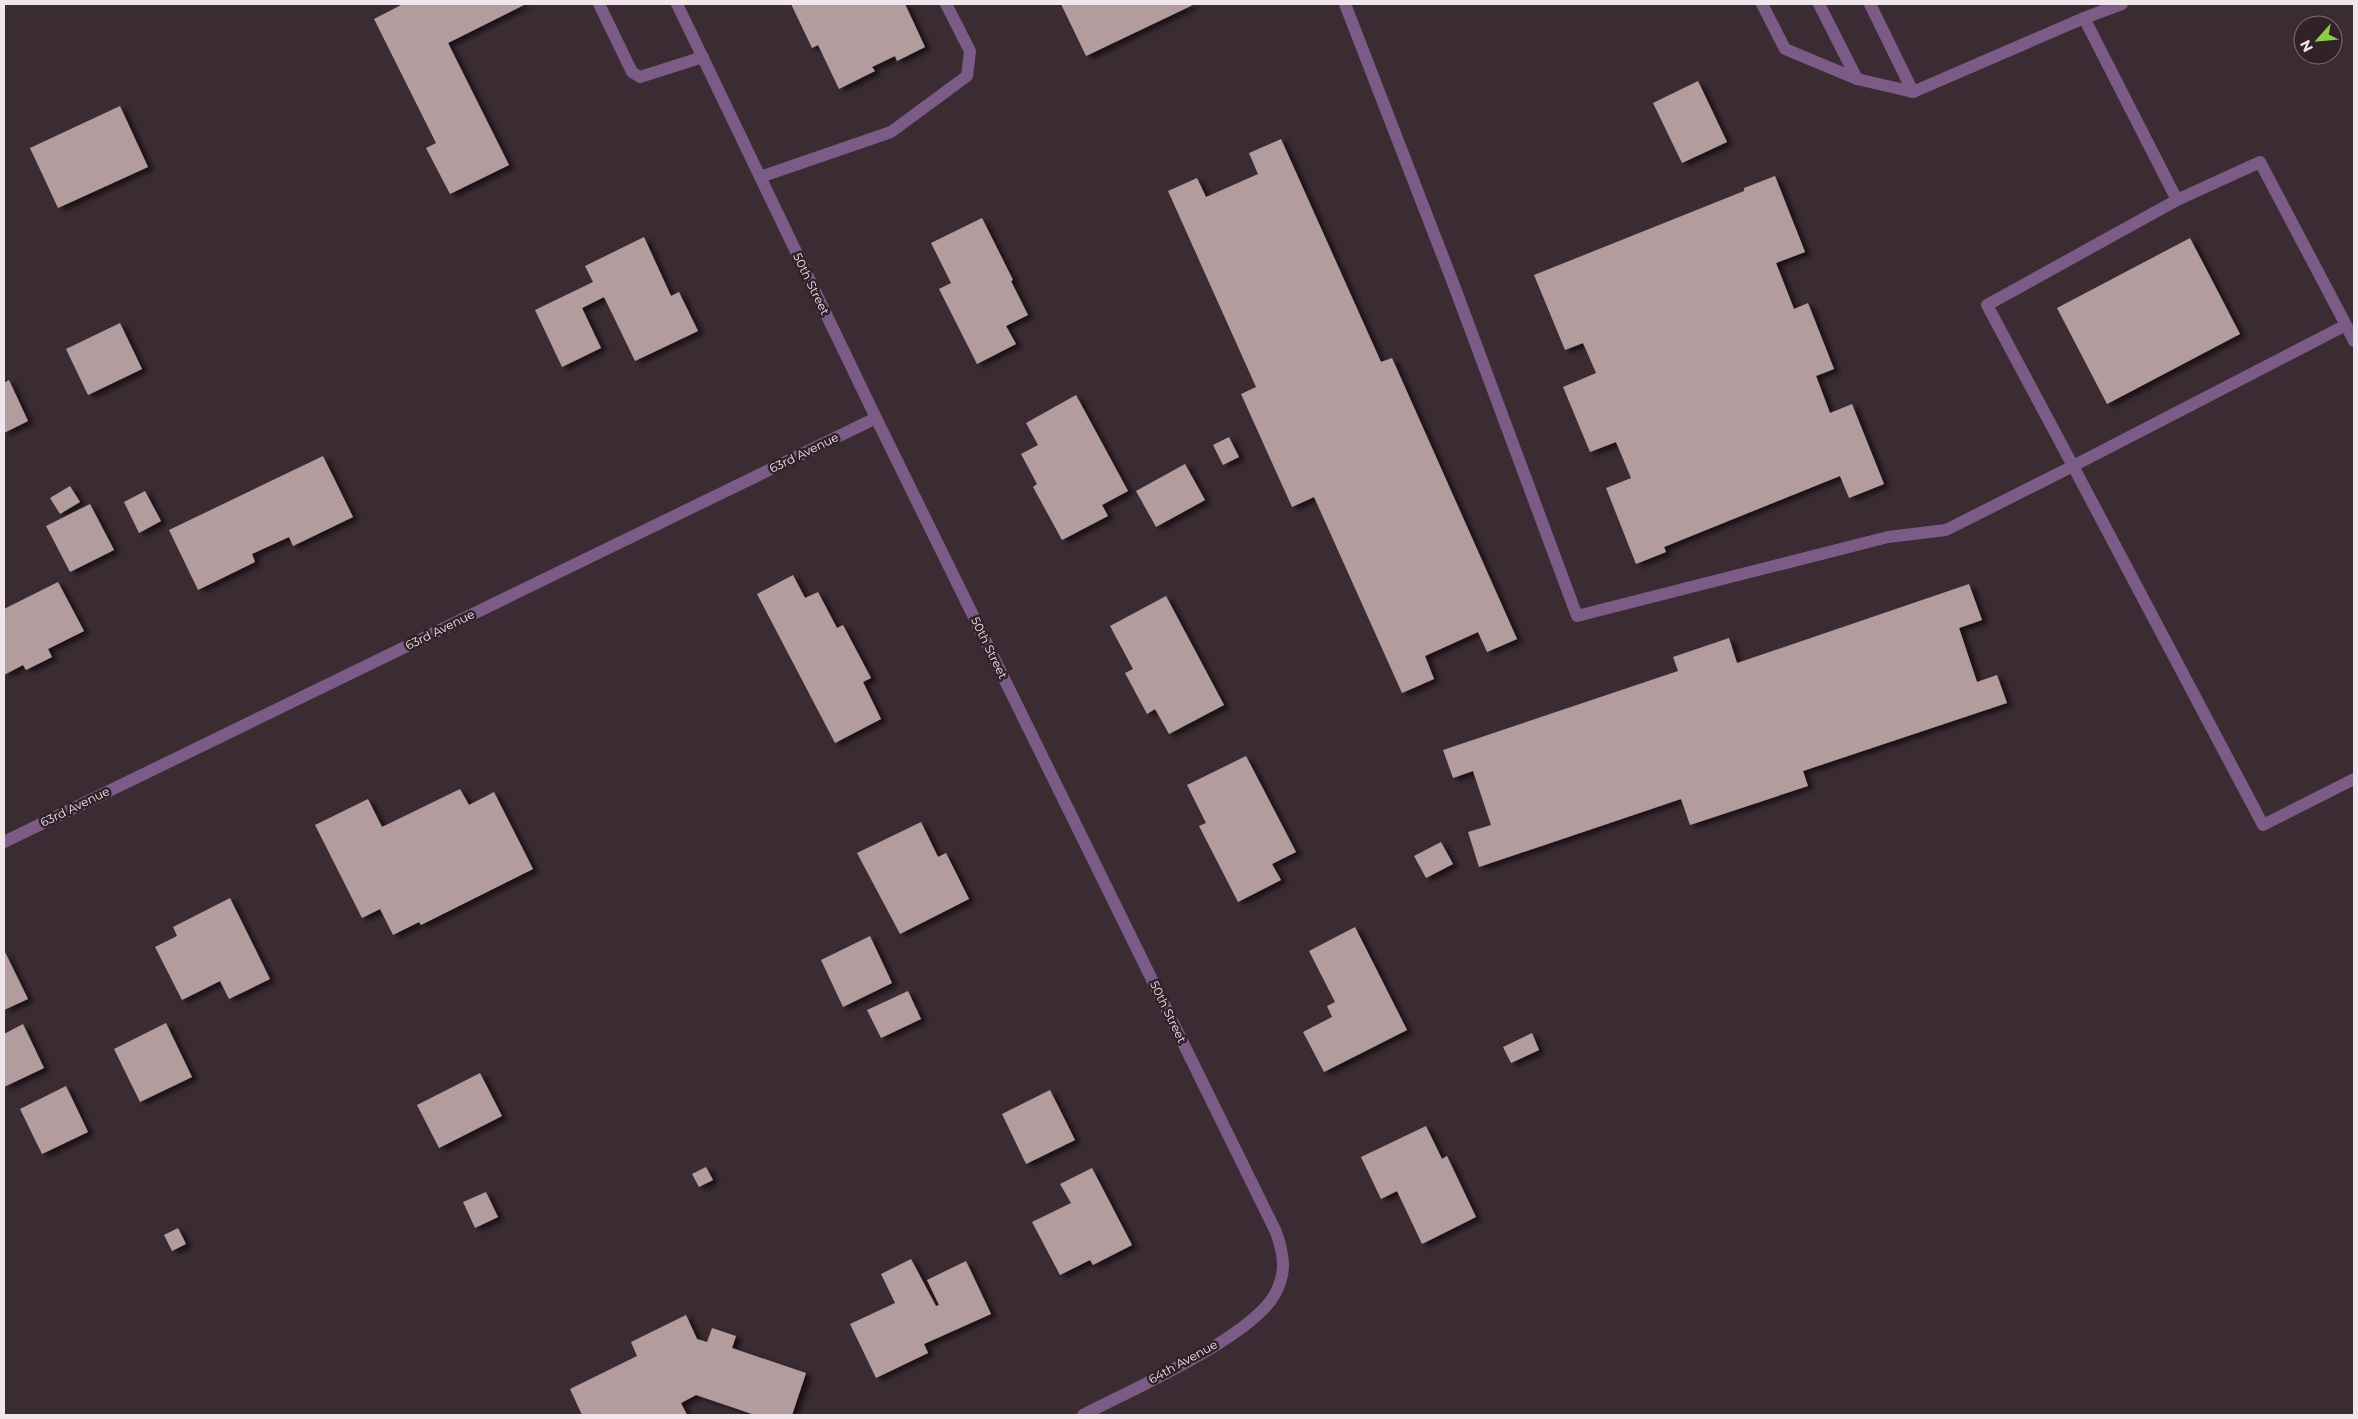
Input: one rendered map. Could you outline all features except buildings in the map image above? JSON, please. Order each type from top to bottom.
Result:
[{"type":"street","points":[[599,4],[632,72],[640,77],[703,57]]},
{"type":"street","name":"50th Street","points":[[677,4],[876,418],[1276,1232],[1284,1254],[1283,1275],[1274,1295]]},
{"type":"street","points":[[760,177],[891,132],[967,76],[970,51],[946,4]]},
{"type":"street","points":[[1345,4],[1455,288],[1577,616],[1888,538],[1946,530],[2346,325]]},
{"type":"street","points":[[1762,4],[1785,49],[1857,79],[1913,92],[2084,18],[2122,4]]},
{"type":"street","points":[[1819,4],[1857,79]]},
{"type":"street","points":[[1870,4],[1913,92]]},
{"type":"street","points":[[2084,18],[2176,200]]},
{"type":"street","points":[[2354,341],[2260,162],[2176,200],[1987,305],[2263,825],[2354,779]]},
{"type":"street","name":"63rd Avenue","points":[[4,842],[876,418]]},
{"type":"street","name":"64th Avenue","points":[[1082,1415],[1197,1355],[1242,1328],[1262,1311],[1274,1295]]}]
